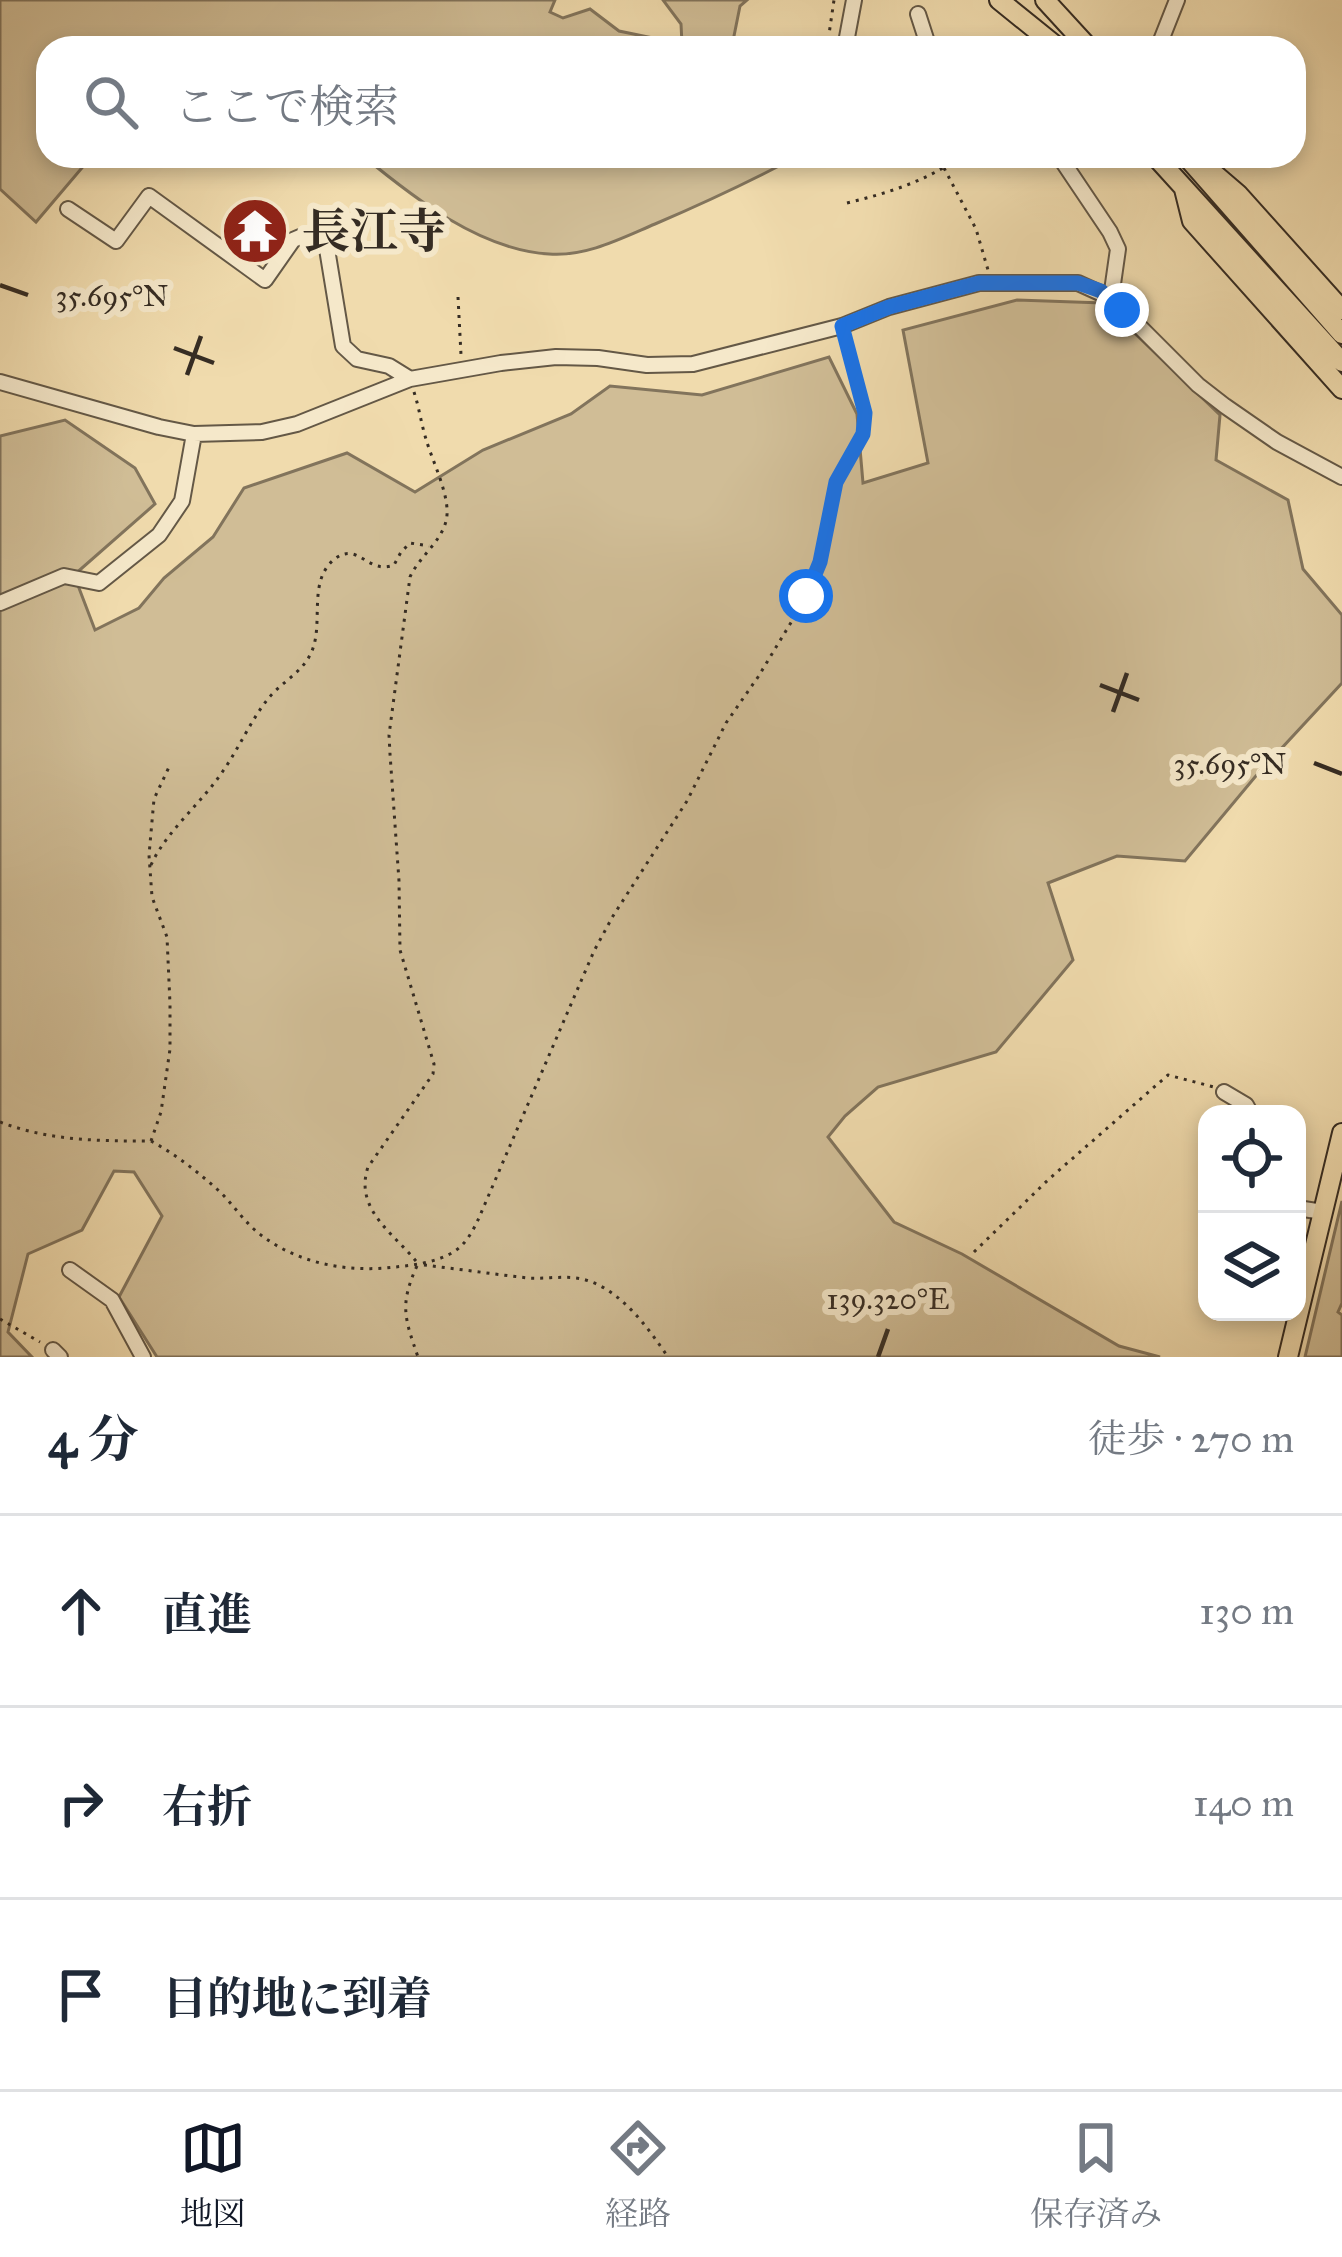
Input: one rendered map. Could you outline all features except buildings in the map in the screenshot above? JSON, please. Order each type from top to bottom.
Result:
[{"type":"main road","points":[[999,0],[1043,36]]},
{"type":"main road","points":[[1016,0],[1047,36]]},
{"type":"main road","points":[[1052,5],[1079,36]]},
{"type":"main road","points":[[1166,168],[1342,362]]},
{"type":"main road","points":[[1199,168],[1342,334]]},
{"type":"main road","points":[[1204,168],[1238,194],[1342,310]]},
{"type":"main road","points":[[1184,189],[1192,221],[1342,389]]},
{"type":"main road","points":[[1288,1357],[1342,1133]]},
{"type":"street","points":[[847,36],[854,0]]},
{"type":"street","points":[[1164,36],[1177,0]]},
{"type":"street","points":[[918,14],[925,36]]},
{"type":"street","points":[[1067,168],[1118,249],[1111,298]]},
{"type":"street","points":[[68,208],[116,241],[149,196],[265,280],[293,240],[300,237],[322,244],[327,249],[344,346],[357,359],[389,365],[410,379]]},
{"type":"street","points":[[0,382],[194,434],[262,432],[297,424],[410,379],[556,357],[692,364],[842,326],[889,307],[979,283],[1078,283],[1111,298],[1225,406],[1277,442],[1342,477]]},
{"type":"street","points":[[0,603],[64,576],[99,584],[159,535],[182,500],[194,434]]},
{"type":"street","points":[[1224,1092],[1246,1105]]},
{"type":"street","points":[[1306,1209],[1323,1212]]},
{"type":"street","points":[[70,1270],[112,1300],[143,1357]]},
{"type":"path","points":[[828,36],[833,0]]},
{"type":"path","points":[[847,203],[891,192],[944,169],[976,229],[992,283]]},
{"type":"path","points":[[458,297],[461,370]]},
{"type":"path","points":[[0,1122],[67,1140],[152,1142],[220,1192],[276,1246],[324,1264],[367,1270],[418,1264],[463,1244],[478,1220],[594,951],[688,801],[726,723],[806,596],[820,562],[836,482],[863,434],[865,413],[842,326]]},
{"type":"path","points":[[410,379],[448,515],[445,528],[410,577],[389,735],[400,950],[434,1075],[363,1181],[374,1217],[418,1264],[589,1280],[610,1292],[648,1328],[668,1357]]},
{"type":"path","points":[[150,867],[161,843],[223,771],[262,706],[310,656],[318,626],[319,587],[333,560],[345,553],[356,554],[383,569],[394,566],[410,543],[430,547]]},
{"type":"path","points":[[152,1142],[170,1049],[170,1004],[167,938],[152,897],[150,867],[154,799],[170,765]]},
{"type":"path","points":[[974,1252],[1048,1179],[1168,1075],[1224,1092]]},
{"type":"path","points":[[418,1264],[404,1317],[418,1357]]},
{"type":"path","points":[[0,1319],[57,1353]]},
{"type":"shaded area","points":[[0,0],[555,0],[550,12],[563,18],[590,9],[619,31],[643,36],[36,36],[36,168],[82,168],[36,222],[0,189]]},
{"type":"shaded area","points":[[663,0],[747,0],[740,6],[734,36],[682,36],[681,24]]},
{"type":"shaded area","points":[[379,168],[774,168],[630,235],[563,254],[498,243],[426,204]]},
{"type":"shaded area","points":[[1017,300],[1103,303],[1220,415],[1216,460],[1288,500],[1303,569],[1342,615],[1342,683],[1185,861],[1117,856],[1048,883],[1073,960],[996,1052],[878,1087],[828,1137],[894,1222],[962,1254],[1119,1346],[1160,1357],[157,1357],[119,1297],[162,1216],[134,1172],[114,1171],[82,1230],[28,1254],[8,1332],[32,1357],[0,1357],[0,436],[65,420],[135,468],[155,504],[74,575],[95,630],[139,608],[164,578],[213,537],[244,488],[347,453],[415,492],[483,450],[571,414],[610,386],[702,395],[829,357],[857,414],[863,483],[928,463],[903,330]]},
{"type":"shaded area","points":[[1342,1201],[1342,1303],[1338,1312],[1342,1315],[1342,1357],[1305,1357]]},
{"type":"place","name":"長江寺","points":[[255,231]]},
{"type":"route","points":[[806,596],[820,562],[836,482],[863,434],[865,413],[859,382],[842,326],[889,307],[979,283],[1078,283],[1101,291],[1122,310]]}]
